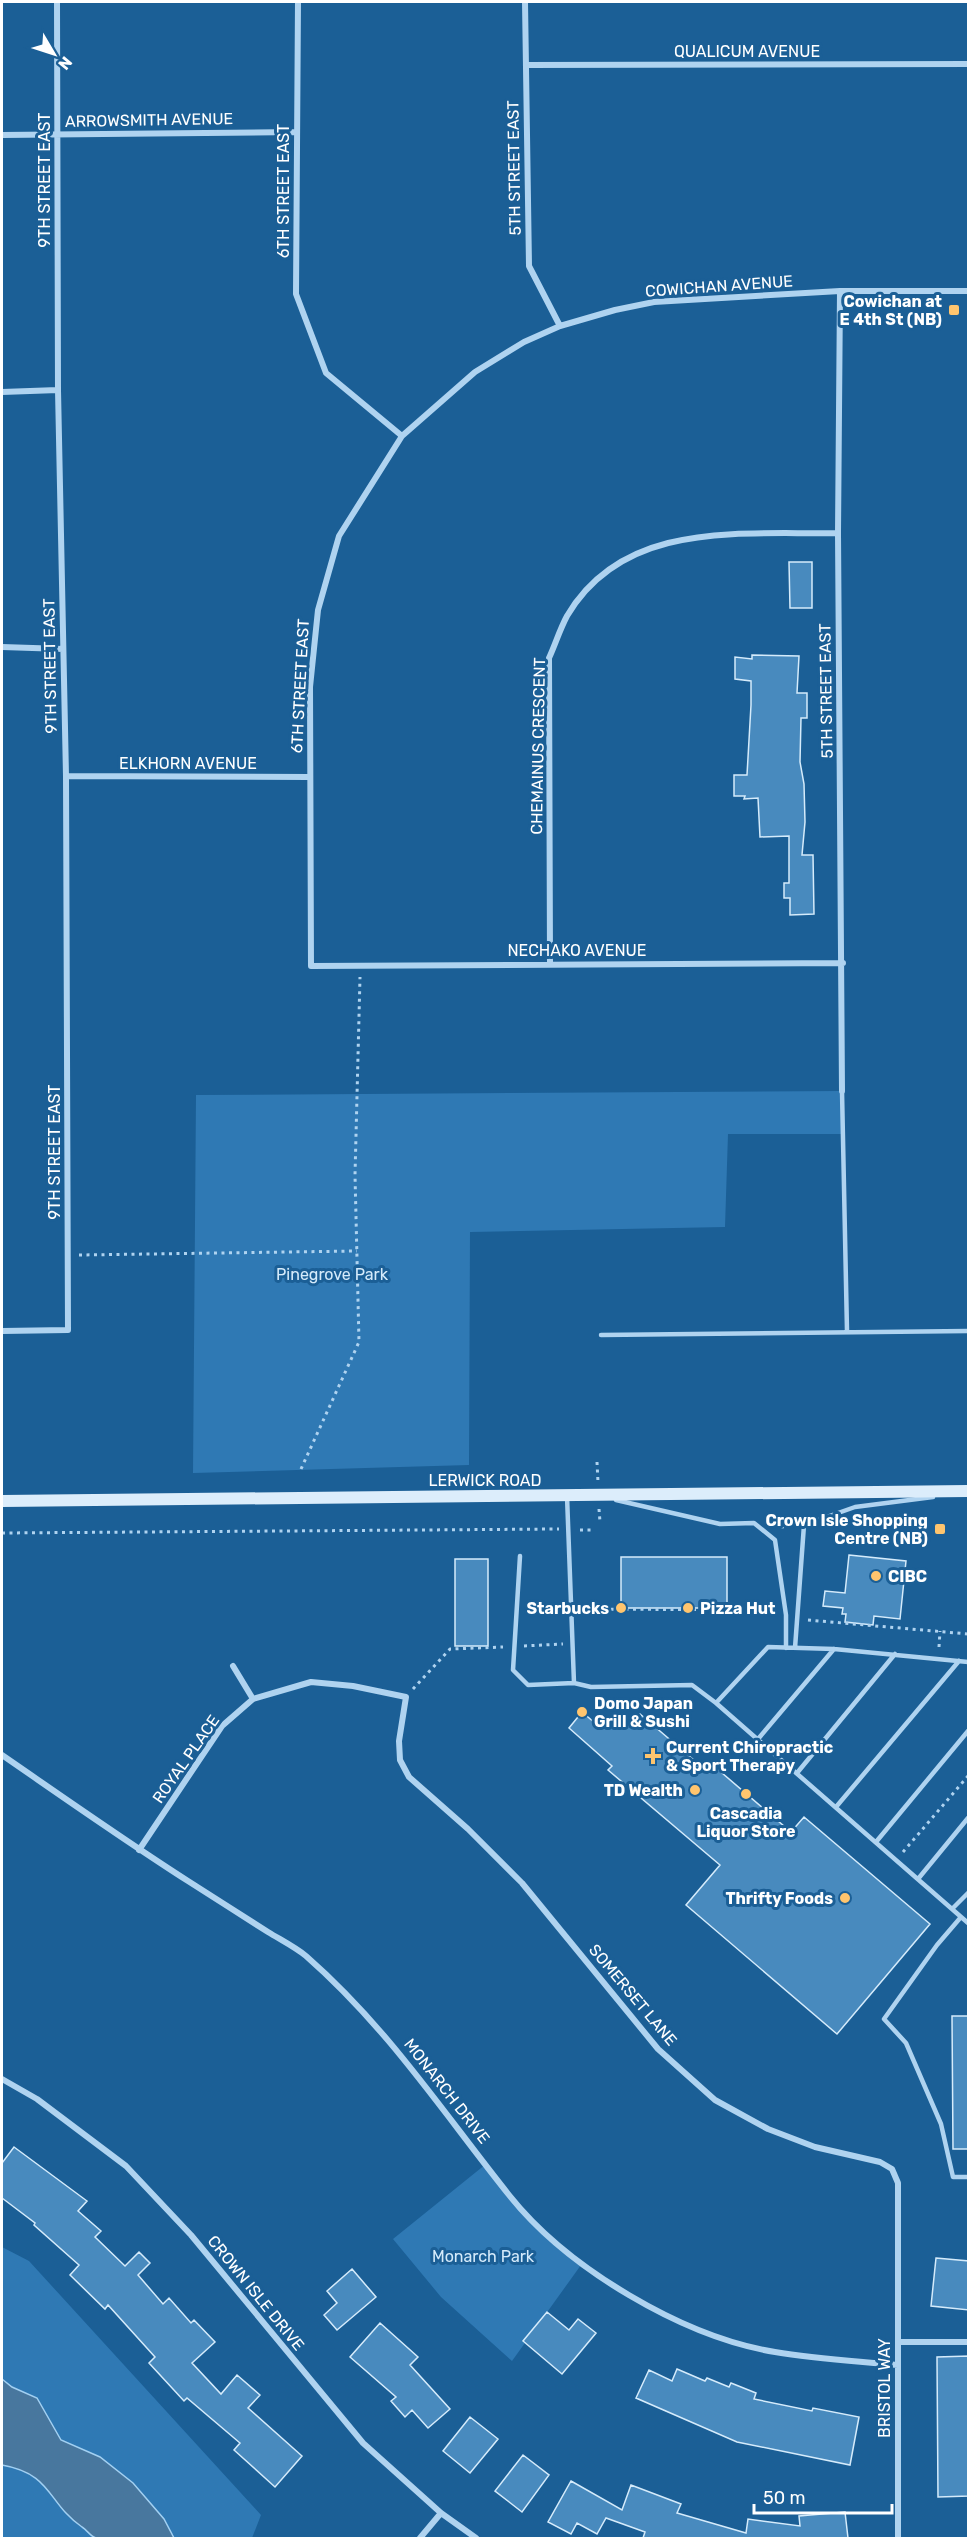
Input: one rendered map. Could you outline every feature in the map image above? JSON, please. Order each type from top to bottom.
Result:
[{"type":"main road","name":"LERWICK ROAD","points":[[2,1501],[969,1492]]},
{"type":"street","name":"9TH STREET EAST","points":[[2,1331],[68,1330],[66,776],[58,390],[57,2]]},
{"type":"street","name":"6TH STREET EAST","points":[[298,2],[296,294],[326,374],[402,436],[339,536],[318,610],[310,687],[311,966]]},
{"type":"street","name":"5TH STREET EAST","points":[[525,2],[529,266],[560,326]]},
{"type":"street","name":"QUALICUM AVENUE","points":[[526,65],[969,64]]},
{"type":"street","name":"ARROWSMITH AVENUE","points":[[2,135],[297,132]]},
{"type":"street","name":"5TH STREET EAST","points":[[840,291],[838,533],[843,963],[842,1091]]},
{"type":"street","name":"COWICHAN AVENUE","points":[[402,436],[475,372],[524,342],[560,326],[654,302],[840,291],[969,291]]},
{"type":"street","points":[[2,392],[58,390]]},
{"type":"street","name":"CHEMAINUS CRESCENT","points":[[550,963],[549,658],[567,616],[590,586],[621,561],[658,544],[702,536],[838,533]]},
{"type":"street","points":[[2,647],[63,649]]},
{"type":"street","name":"ELKHORN AVENUE","points":[[66,776],[309,777]]},
{"type":"street","name":"NECHAKO AVENUE","points":[[311,966],[843,963]]},
{"type":"street","points":[[233,1666],[253,1699]]},
{"type":"street","name":"ROYAL PLACE","points":[[139,1850],[222,1726],[253,1699],[311,1682],[353,1686],[406,1697]]},
{"type":"street","name":"SOMERSET LANE","points":[[406,1697],[399,1741],[400,1760],[409,1777],[468,1829],[522,1883],[658,2049],[715,2100],[768,2128],[815,2147],[880,2162],[892,2169],[898,2183],[898,2237]]},
{"type":"street","name":"MONARCH DRIVE","points":[[2,1755],[139,1850],[303,1954],[338,1986],[393,2044],[510,2197],[541,2231],[581,2265],[698,2329],[735,2342],[774,2352],[898,2365]]},
{"type":"street","name":"CROWN ISLE DRIVE","points":[[2,2079],[37,2099],[126,2166],[191,2235],[363,2443],[441,2513],[476,2538]]},
{"type":"street","name":"BRISTOL WAY","points":[[898,2237],[898,2538]]},
{"type":"street","points":[[898,2342],[969,2342]]},
{"type":"street","points":[[420,2538],[441,2513]]},
{"type":"lane","points":[[842,1091],[847,1331]]},
{"type":"lane","points":[[601,1335],[969,1331]]},
{"type":"lane","points":[[795,1648],[804,1524],[855,1507],[969,1492]]},
{"type":"lane","points":[[567,1496],[574,1683]]},
{"type":"lane","points":[[598,1496],[720,1524],[754,1523],[775,1540],[786,1615],[786,1648]]},
{"type":"lane","points":[[520,1556],[513,1670],[528,1685],[574,1683],[591,1687],[692,1685],[758,1739],[969,1923]]},
{"type":"lane","points":[[716,1703],[768,1647],[834,1648],[969,1662]]},
{"type":"lane","points":[[758,1739],[834,1648]]},
{"type":"lane","points":[[797,1773],[895,1654]]},
{"type":"lane","points":[[836,1807],[959,1661]]},
{"type":"lane","points":[[876,1842],[969,1731]]},
{"type":"lane","points":[[918,1879],[969,1818]]},
{"type":"lane","points":[[952,1909],[969,1893]]},
{"type":"lane","points":[[962,1917],[937,1945],[885,2019],[906,2043],[941,2124],[953,2177],[969,2177]]},
{"type":"path","points":[[301,1469],[359,1342],[355,1175],[360,965]]},
{"type":"path","points":[[68,1255],[357,1251]]},
{"type":"path","points":[[781,1527],[788,1527]]},
{"type":"path","points":[[2,1533],[593,1530]]},
{"type":"path","points":[[588,1609],[764,1610]]},
{"type":"path","points":[[804,1620],[969,1634]]},
{"type":"path","points":[[938,1659],[940,1631]]},
{"type":"path","points":[[406,1697],[450,1649],[573,1644]]},
{"type":"path","points":[[896,1860],[969,1776]]},
{"type":"green space","name":"Pinegrove Park","points":[[842,1091],[843,1134],[728,1134],[725,1227],[470,1232],[469,1465],[193,1473],[196,1095]]},
{"type":"green space","name":"Monarch Park","points":[[486,2164],[510,2197],[581,2265],[512,2361],[441,2297],[393,2239]]},
{"type":"green space","points":[[2,2247],[29,2261],[261,2515],[252,2538],[2,2538]]},
{"type":"shaded area","points":[[2,2379],[12,2387],[37,2398],[61,2440],[100,2457],[133,2483],[164,2519],[174,2538],[103,2539],[94,2537],[71,2518],[40,2482],[19,2469],[2,2465]]},
{"type":"building","points":[[789,562],[812,562],[812,608],[790,608]]},
{"type":"building","points":[[752,655],[799,656],[797,693],[807,693],[807,718],[801,718],[800,762],[804,784],[805,822],[802,855],[813,855],[814,914],[790,915],[790,898],[784,898],[784,883],[789,883],[789,836],[760,837],[758,798],[744,799],[745,796],[734,796],[734,775],[747,775],[751,705],[751,681],[735,679],[735,657],[752,659]]},
{"type":"building","name":"CIBC","points":[[849,1555],[906,1561],[900,1619],[874,1616],[873,1625],[845,1622],[846,1614],[842,1614],[843,1608],[823,1606],[825,1591],[845,1593]]},
{"type":"building","points":[[621,1557],[727,1557],[727,1608],[621,1608]]},
{"type":"building","points":[[455,1559],[488,1559],[488,1646],[455,1646]]},
{"type":"building","points":[[582,1712],[595,1723],[602,1715],[612,1723],[618,1716],[629,1726],[640,1714],[709,1773],[715,1767],[791,1832],[804,1817],[930,1924],[837,2034],[686,1905],[720,1865],[608,1770],[612,1766],[569,1728]]},
{"type":"building","points":[[952,2016],[969,2016],[969,2149],[953,2149]]},
{"type":"building","points":[[14,2147],[87,2201],[78,2211],[101,2231],[95,2237],[125,2266],[139,2252],[150,2263],[138,2275],[163,2304],[169,2298],[191,2323],[194,2320],[215,2342],[192,2363],[221,2394],[237,2375],[260,2395],[248,2408],[302,2456],[275,2487],[234,2450],[240,2443],[187,2398],[184,2401],[149,2363],[155,2357],[108,2305],[105,2309],[70,2275],[79,2265],[34,2225],[35,2223],[2,2198],[2,2163]]},
{"type":"building","points":[[936,2258],[969,2261],[969,2310],[931,2306]]},
{"type":"building","points":[[352,2269],[376,2297],[337,2330],[324,2315],[337,2303],[327,2291]]},
{"type":"building","points":[[547,2312],[569,2330],[578,2319],[596,2333],[562,2374],[523,2341]]},
{"type":"building","points":[[380,2323],[418,2357],[410,2365],[450,2409],[428,2428],[412,2410],[405,2417],[391,2401],[396,2397],[350,2357]]},
{"type":"building","points":[[969,2356],[969,2496],[938,2497],[937,2357]]},
{"type":"building","points":[[677,2369],[705,2381],[707,2378],[729,2387],[731,2383],[756,2393],[754,2399],[812,2411],[813,2408],[859,2417],[850,2465],[737,2442],[636,2398],[649,2370],[672,2381]]},
{"type":"building","points":[[470,2417],[498,2439],[470,2473],[443,2451]]},
{"type":"building","points":[[523,2455],[549,2475],[522,2512],[495,2491]]},
{"type":"building","points":[[571,2481],[622,2510],[631,2485],[681,2504],[677,2513],[746,2533],[748,2519],[800,2526],[799,2516],[845,2512],[848,2538],[643,2538],[645,2532],[606,2518],[597,2534],[577,2523],[571,2534],[548,2522]]},
{"type":"place","name":"Cowichan at E 4th St (NB)","points":[[954,310]]},
{"type":"place","name":"Crown Isle Shopping Centre (NB)","points":[[940,1529]]},
{"type":"place","name":"CIBC","points":[[876,1576]]},
{"type":"place","name":"Starbucks","points":[[621,1608]]},
{"type":"place","name":"Pizza Hut","points":[[688,1608]]},
{"type":"place","name":"Domo Japan Grill & Sushi","points":[[582,1712]]},
{"type":"place","name":"Current Chiropractic & Sport Therapy","points":[[653,1756]]},
{"type":"place","name":"TD Wealth","points":[[695,1790]]},
{"type":"place","name":"Cascadia Liquor Store","points":[[746,1794]]},
{"type":"place","name":"Thrifty Foods","points":[[845,1898]]}]
